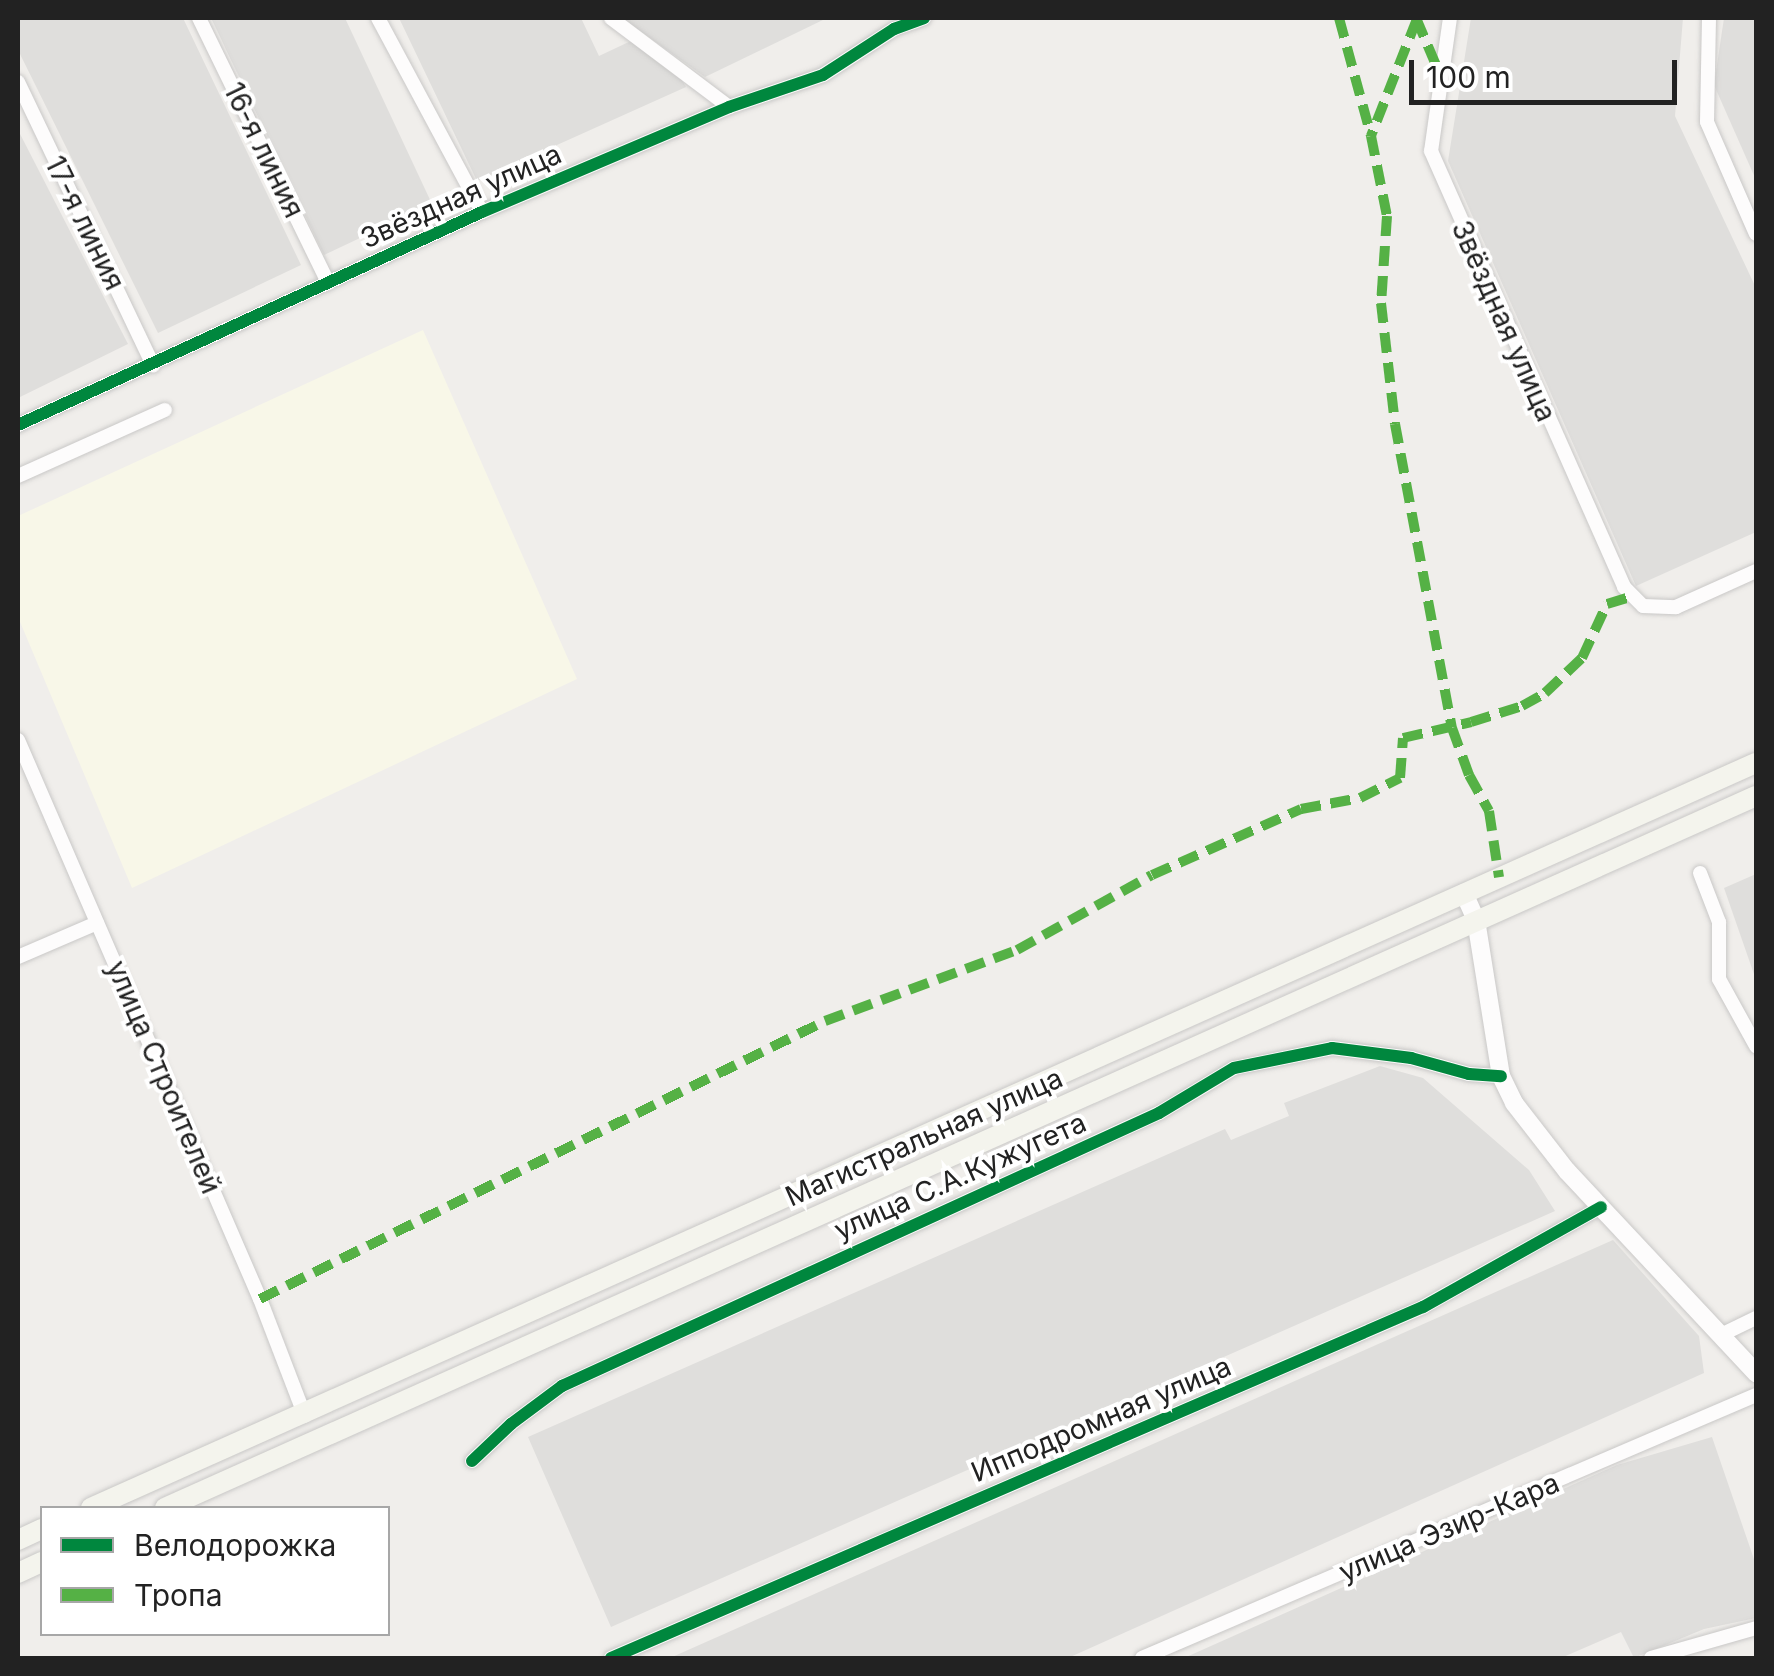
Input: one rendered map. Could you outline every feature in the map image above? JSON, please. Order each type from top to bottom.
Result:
[{"type":"main road","name":"Магистральная улица","points":[[96,1506],[305,1416],[1756,763]]},
{"type":"main road","name":"Магистральная улица","points":[[168,1506],[1756,796]]},
{"type":"street","name":"16-я линия","points":[[199,18],[328,283]]},
{"type":"street","points":[[378,18],[482,212]]},
{"type":"street","points":[[611,18],[730,107]]},
{"type":"street","name":"Звёздная улица","points":[[18,425],[482,212],[730,107],[823,75],[891,23],[924,18]]},
{"type":"street","name":"Звёздная улица","points":[[1450,18],[1431,151],[1624,587],[1644,606],[1676,607],[1756,571]]},
{"type":"street","points":[[1709,18],[1707,122],[1756,234]]},
{"type":"street","name":"17-я линия","points":[[18,82],[153,364]]},
{"type":"street","points":[[18,476],[165,410]]},
{"type":"street","name":"улица Строителей","points":[[18,740],[260,1299],[305,1416]]},
{"type":"street","points":[[1700,873],[1719,922],[1719,980],[1756,1046]]},
{"type":"street","points":[[1464,894],[1476,920],[1502,1076],[1528,1125],[1756,1373]]},
{"type":"street","points":[[18,957],[97,924]]},
{"type":"street","name":"улица С.А.Кужугета","points":[[472,1461],[510,1424],[562,1386],[1159,1113],[1234,1068],[1332,1048],[1411,1058],[1469,1074],[1502,1076]]},
{"type":"street","name":"Ипподромная улица","points":[[611,1658],[1422,1307],[1601,1207]]},
{"type":"street","points":[[1723,1334],[1756,1318]]},
{"type":"street","name":"улица Эзир-Кара","points":[[1142,1658],[1756,1395]]},
{"type":"street","points":[[1652,1658],[1756,1628]]},
{"type":"shaded area","points":[[18,18],[183,18],[301,265],[158,333],[18,50]]},
{"type":"shaded area","points":[[211,18],[345,18],[432,204],[324,255]]},
{"type":"shaded area","points":[[399,18],[581,18],[599,56],[633,40],[677,72],[686,87],[477,181]]},
{"type":"shaded area","points":[[622,18],[827,18],[705,77]]},
{"type":"shaded area","points":[[1471,18],[1683,18],[1675,116],[1756,288],[1756,532],[1636,586],[1448,161]]},
{"type":"shaded area","points":[[1724,18],[1756,18],[1756,180],[1714,85]]},
{"type":"shaded area","points":[[18,130],[128,344],[18,398]]},
{"type":"shaded area","points":[[423,330],[577,679],[132,888],[18,617],[18,516]]},
{"type":"shaded area","points":[[1756,874],[1756,980],[1724,888]]},
{"type":"shaded area","points":[[1380,1066],[1423,1078],[1529,1170],[1555,1211],[611,1627],[528,1437],[1225,1129],[1231,1140],[1289,1116],[1284,1103]]},
{"type":"shaded area","points":[[1613,1240],[1699,1336],[1704,1373],[1068,1658],[670,1658]]},
{"type":"shaded area","points":[[1712,1437],[1756,1565],[1756,1618],[1704,1629],[1634,1658],[1621,1632],[1561,1658],[1184,1658],[1617,1465]]},
{"type":"marked path","points":[[1339,18],[1371,136]]},
{"type":"marked path","points":[[1416,18],[1441,77]]},
{"type":"marked path","points":[[1417,19],[1371,136],[1387,216],[1381,303],[1395,424],[1452,728],[1469,775],[1489,811],[1499,877]]},
{"type":"marked path","points":[[260,1299],[825,1021],[1017,950],[1152,875],[1301,809],[1360,798],[1400,778],[1403,738],[1522,706],[1545,693],[1582,658],[1607,604],[1633,596]]},
{"type":"cycle path","points":[[18,425],[482,212],[729,107],[823,75],[894,29],[924,18]]},
{"type":"cycle path","points":[[472,1461],[511,1424],[562,1386],[1159,1113],[1234,1068],[1332,1048],[1411,1058],[1469,1074],[1501,1076]]},
{"type":"cycle path","points":[[611,1658],[1423,1307],[1601,1207]]}]
